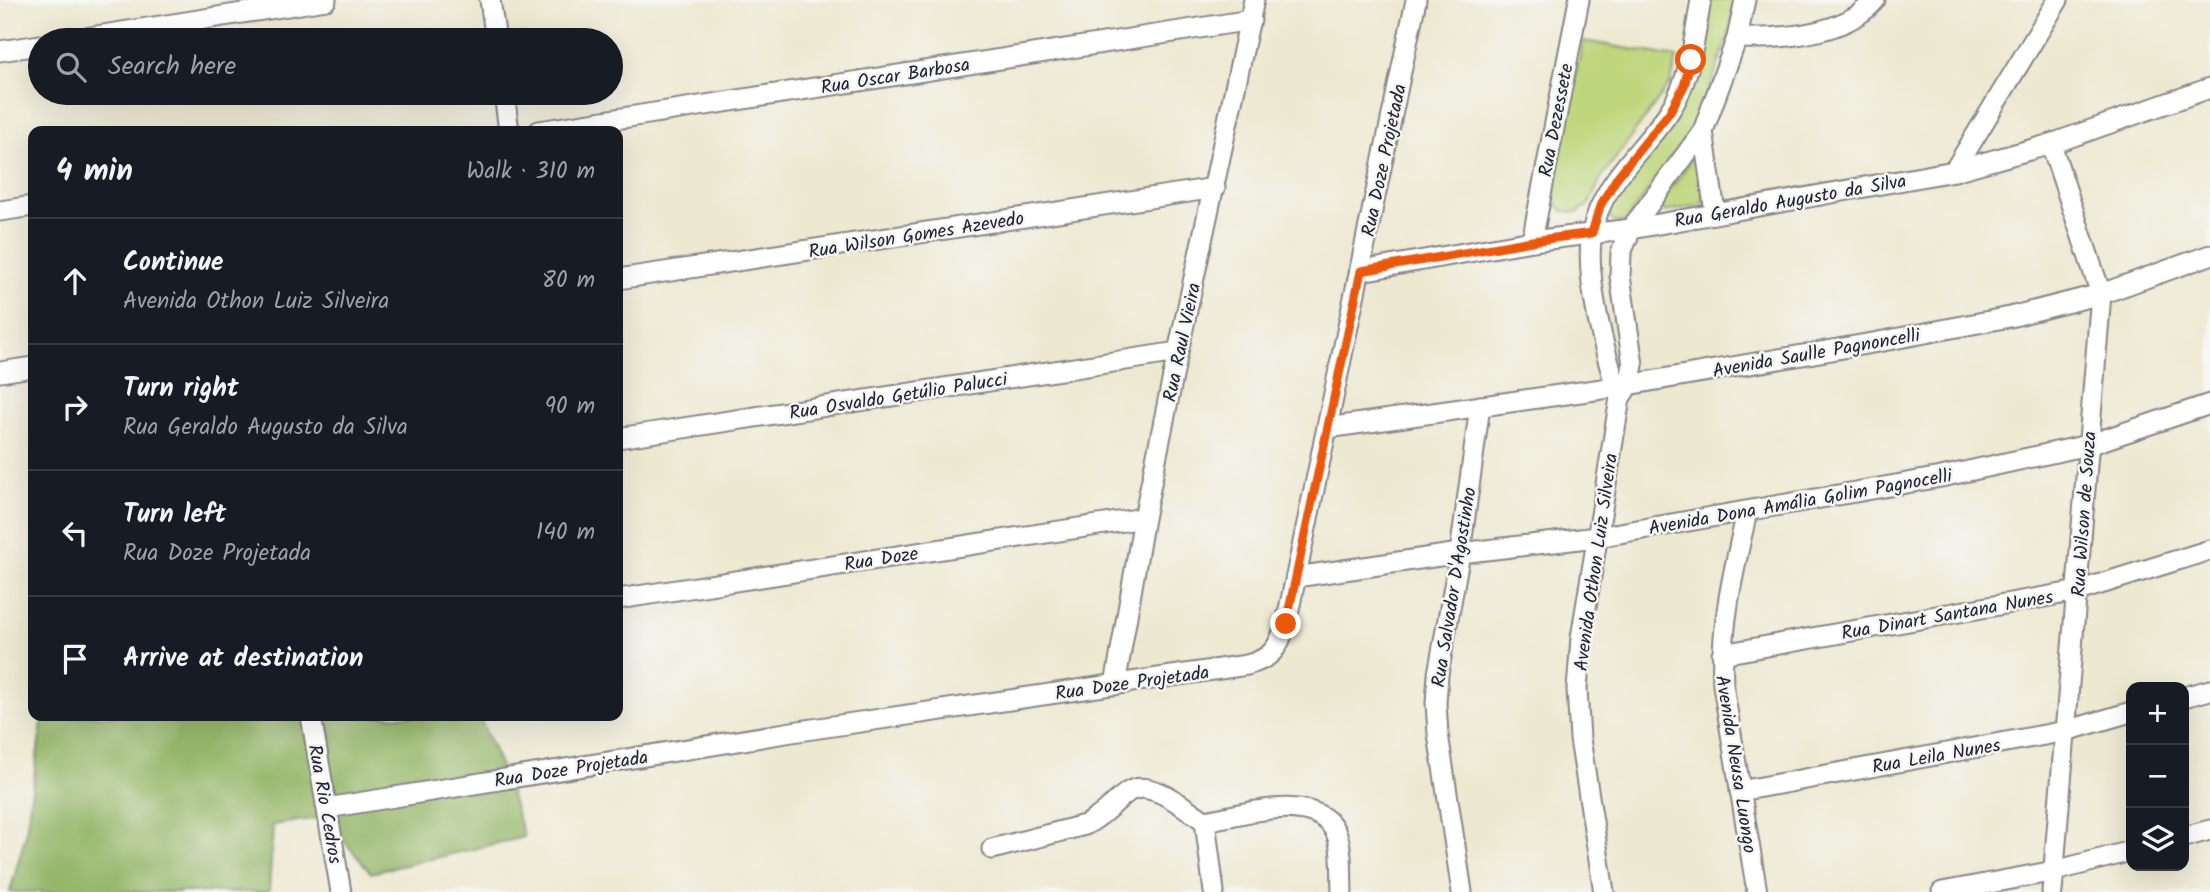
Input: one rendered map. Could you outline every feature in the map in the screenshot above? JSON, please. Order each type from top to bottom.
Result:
[{"type":"street","points":[[148,28],[326,0]]},
{"type":"street","points":[[490,0],[494,28]]},
{"type":"street","name":"Rua Doze Projetada","points":[[327,808],[792,732],[1262,661],[1273,652],[1286,624],[1416,0]]},
{"type":"street","name":"Rua Dezessete","points":[[1532,241],[1579,0]]},
{"type":"street","name":"Avenida Othon Luiz Silveira","points":[[1621,390],[1610,370],[1593,288],[1590,257],[1592,233],[1600,206],[1618,176],[1669,113],[1684,86],[1701,0]]},
{"type":"street","name":"Avenida Othon Luiz Silveira","points":[[1604,892],[1580,739],[1577,689],[1581,638],[1621,390],[1633,365],[1620,276],[1620,253],[1631,229],[1703,131],[1737,38],[1745,0]]},
{"type":"street","points":[[1737,38],[1771,38],[1819,31],[1849,20],[1875,0]]},
{"type":"street","points":[[1954,171],[2059,0]]},
{"type":"street","name":"Rua Oscar Barbosa","points":[[568,126],[1252,10]]},
{"type":"street","name":"Rua Raul Vieira","points":[[1115,685],[1144,518],[1252,10]]},
{"type":"street","points":[[0,51],[28,47]]},
{"type":"street","name":"Rua Geraldo Augusto da Silva","points":[[1361,271],[1532,241],[1631,229],[1954,171],[2051,144],[2210,88]]},
{"type":"street","points":[[505,105],[508,126]]},
{"type":"street","points":[[1703,131],[1715,212]]},
{"type":"street","name":"Rua Wilson de Souza","points":[[2051,144],[2101,294],[2052,892]]},
{"type":"street","name":"Rua Wilson Gomes Azevedo","points":[[623,278],[1215,188]]},
{"type":"street","points":[[0,211],[28,207]]},
{"type":"street","name":"Avenida Saulle Pagnoncelli","points":[[1327,428],[1480,406],[1621,390],[2010,317],[2101,294],[2210,255]]},
{"type":"street","name":"Rua Osvaldo Getúlio Palucci","points":[[623,437],[1178,352]]},
{"type":"street","points":[[0,372],[28,368]]},
{"type":"street","name":"Avenida Dona Amália Golim Pagnocelli","points":[[1296,577],[1460,553],[1597,537],[1941,477],[2088,445],[2210,404]]},
{"type":"street","name":"Rua Salvador D'Agostinho","points":[[1462,892],[1438,734],[1436,703],[1438,674],[1460,553],[1480,406]]},
{"type":"street","name":"Avenida Neusa Luongo","points":[[1747,512],[1728,606],[1722,654],[1723,685],[1757,892]]},
{"type":"street","name":"Rua Doze","points":[[623,598],[1144,518]]},
{"type":"street","name":"Rua Dinart Santana Nunes","points":[[1722,654],[2078,592],[2210,550]]},
{"type":"street","points":[[2189,696],[2210,690]]},
{"type":"street","name":"Rua Leila Nunes","points":[[1740,791],[2066,731],[2126,713]]},
{"type":"street","name":"Rua Rio Cedros","points":[[312,721],[341,892]]},
{"type":"street","points":[[992,849],[1085,825],[1097,819],[1136,788],[1149,788],[1205,821],[1287,807],[1307,809],[1322,816],[1332,825],[1338,839],[1342,892]]},
{"type":"street","points":[[1205,821],[1214,892]]},
{"type":"street","points":[[2189,836],[2210,830]]},
{"type":"street","points":[[1942,892],[2055,871],[2126,852]]},
{"type":"green space","points":[[1711,0],[1736,0],[1729,34],[1696,126],[1625,222],[1614,222],[1607,214],[1706,29]]},
{"type":"green space","points":[[1583,41],[1677,57],[1671,82],[1601,178],[1588,206],[1577,212],[1563,211],[1554,202],[1551,184]]},
{"type":"green space","points":[[1694,156],[1700,158],[1704,204],[1665,212],[1660,204]]},
{"type":"green space","points":[[42,721],[481,721],[505,777],[524,837],[371,873],[324,817],[273,825],[269,892],[10,892],[25,837]]},
{"type":"route","points":[[1286,624],[1361,271],[1592,233],[1600,206],[1618,176],[1669,113],[1684,86],[1691,60]]}]
